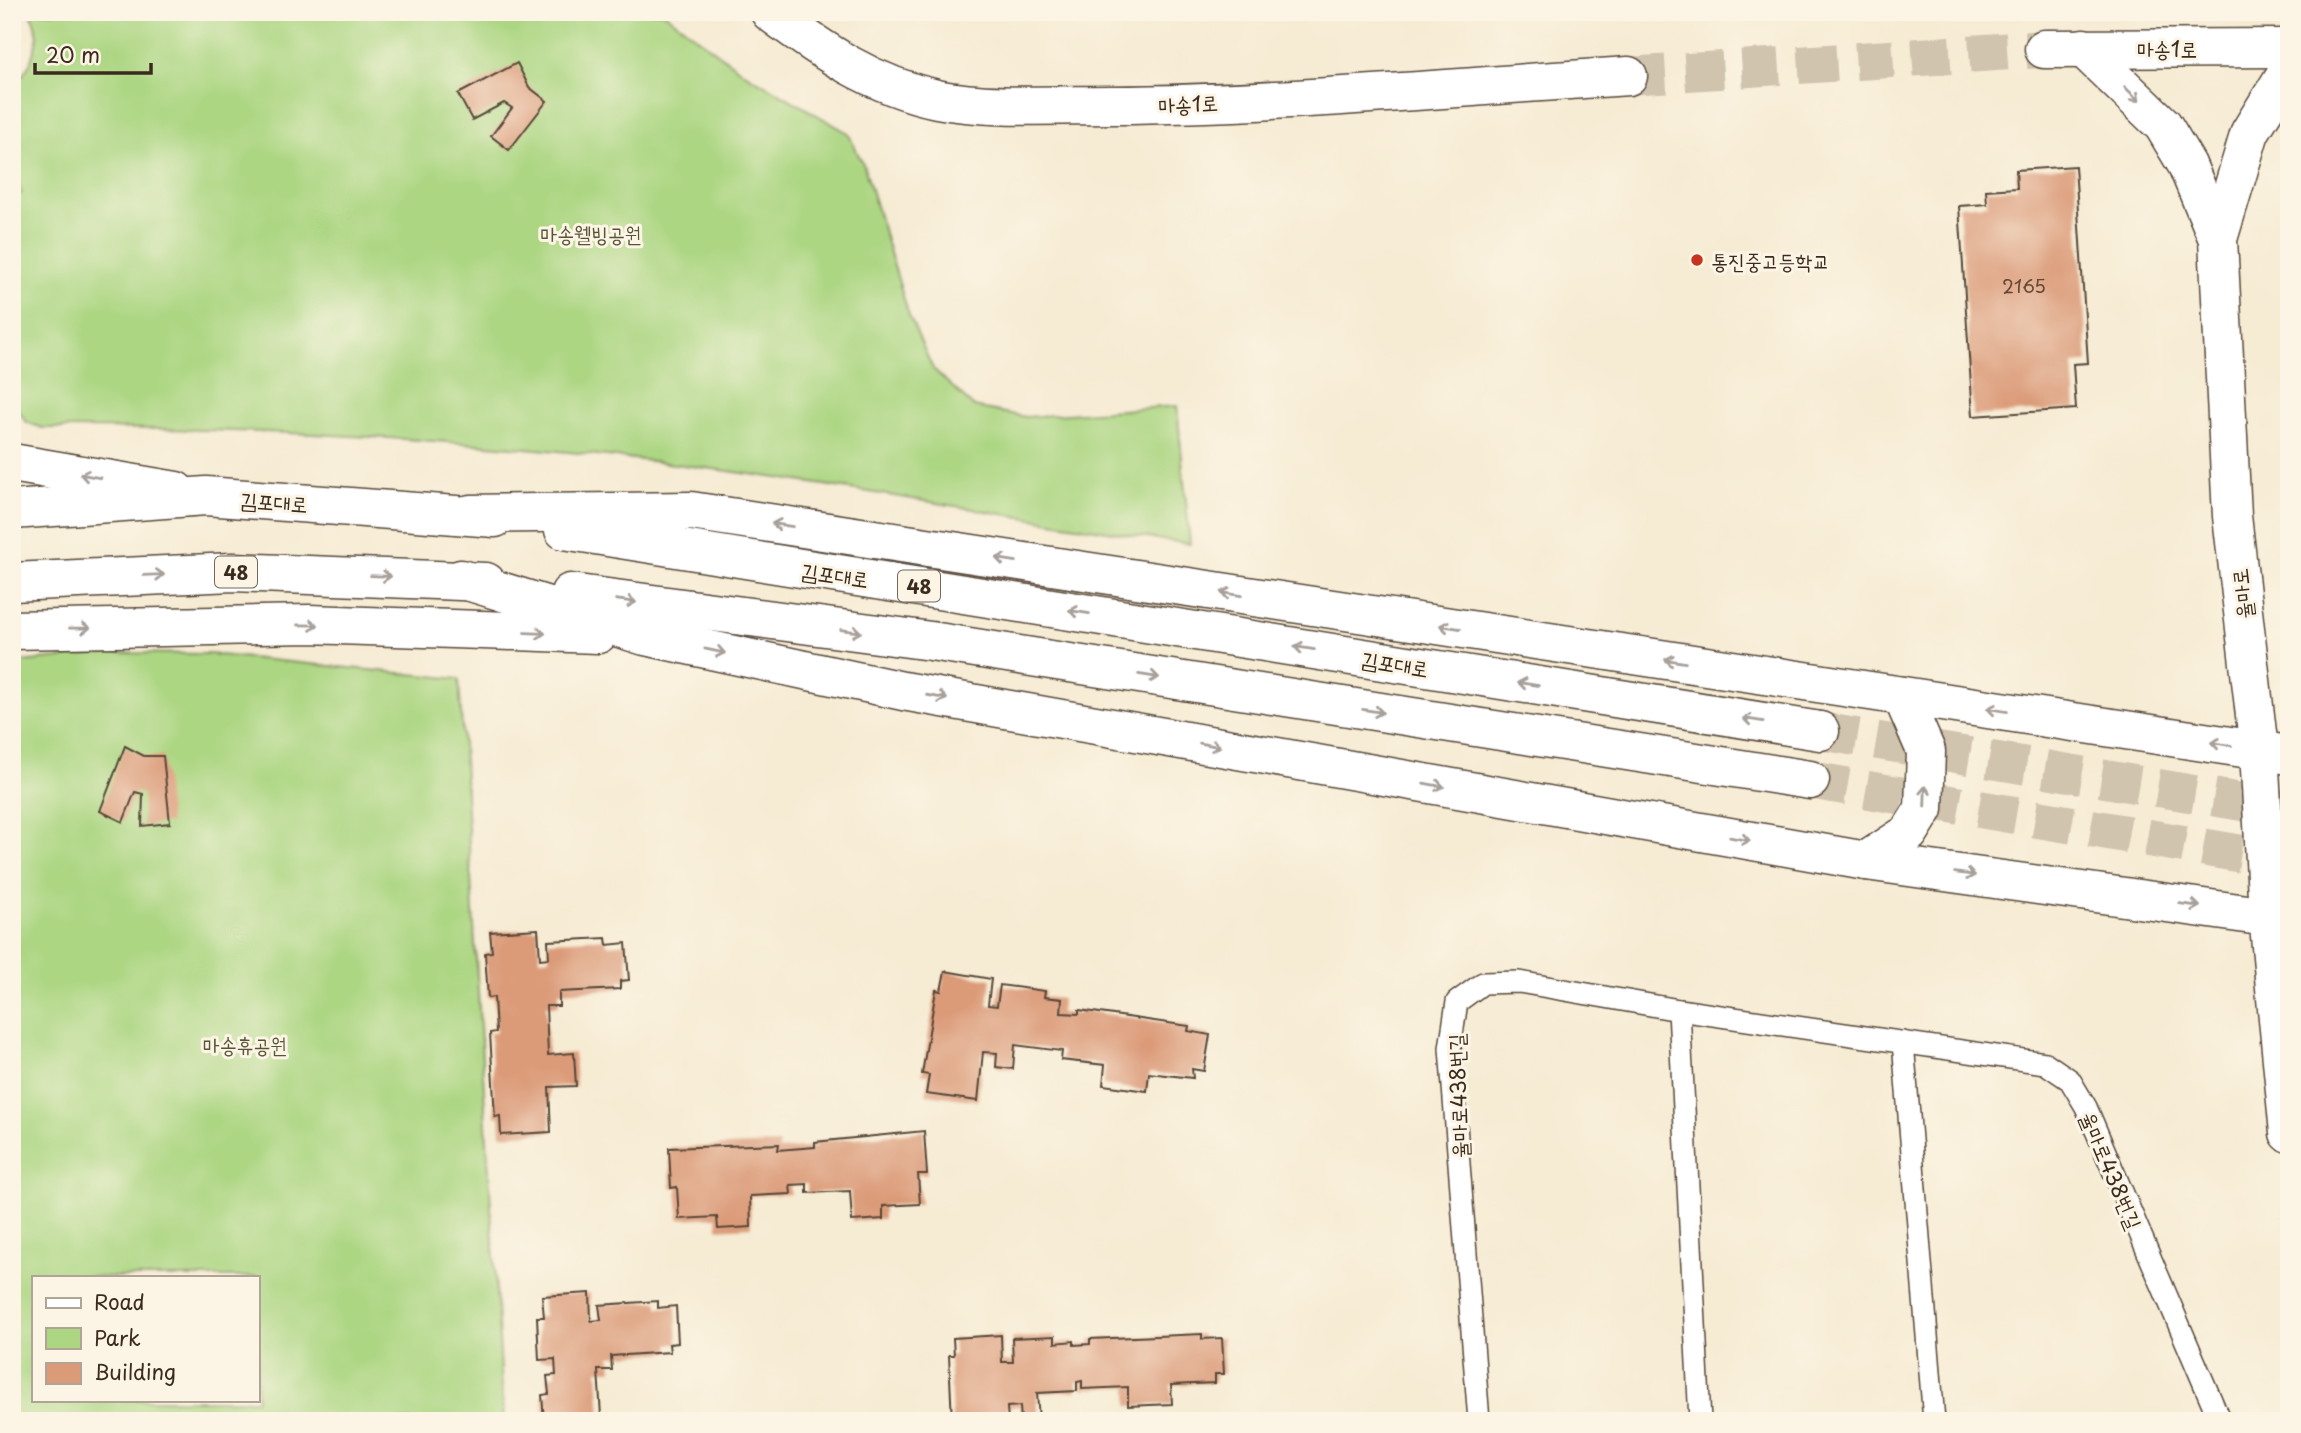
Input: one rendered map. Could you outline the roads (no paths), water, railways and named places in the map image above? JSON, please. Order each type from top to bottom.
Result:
[{"type":"main road","name":"마송1로","points":[[770,12],[821,51],[876,81],[939,99],[964,101],[1029,105],[1158,105],[1628,76]]},
{"type":"main road","name":"마송1로","points":[[2044,49],[2289,47]]},
{"type":"main road","points":[[2082,48],[2163,125],[2187,164],[2218,239]]},
{"type":"main road","name":"율마로","points":[[2289,69],[2250,132],[2218,239],[2232,516],[2274,753],[2289,1133]]},
{"type":"main road","points":[[12,463],[206,496]]},
{"type":"main road","name":"김포대로","points":[[12,510],[206,496],[470,514],[697,553],[1820,731]]},
{"type":"main road","points":[[470,514],[691,511],[2274,753]]},
{"type":"main road","name":"48","points":[[12,582],[233,572],[461,579],[931,641],[1810,780]]},
{"type":"main road","points":[[461,579],[645,636],[903,691],[1866,861],[2282,924]]},
{"type":"main road","points":[[12,630],[309,624],[645,636]]},
{"type":"main road","points":[[1866,861],[1909,833],[1924,809],[1926,751],[1902,695]]},
{"type":"lane","name":"율마로438번길","points":[[1479,1421],[1450,1048],[1457,1002],[1483,983],[1519,982],[1679,1010],[2045,1063],[2070,1080],[2086,1107],[2220,1421]]},
{"type":"lane","points":[[1679,1010],[1700,1421]]},
{"type":"lane","points":[[1903,1042],[1934,1421]]},
{"type":"tunnel","points":[[1628,76],[2044,49]]},
{"type":"tunnel","points":[[1820,731],[2289,810]]},
{"type":"tunnel","points":[[1810,780],[2289,862]]},
{"type":"place","name":"통진중고등학교","points":[[1697,260]]},
{"type":"park label","name":"마송웰빙공원","points":[[591,233]]},
{"type":"park label","name":"마송휴공원","points":[[245,1044]]}]
